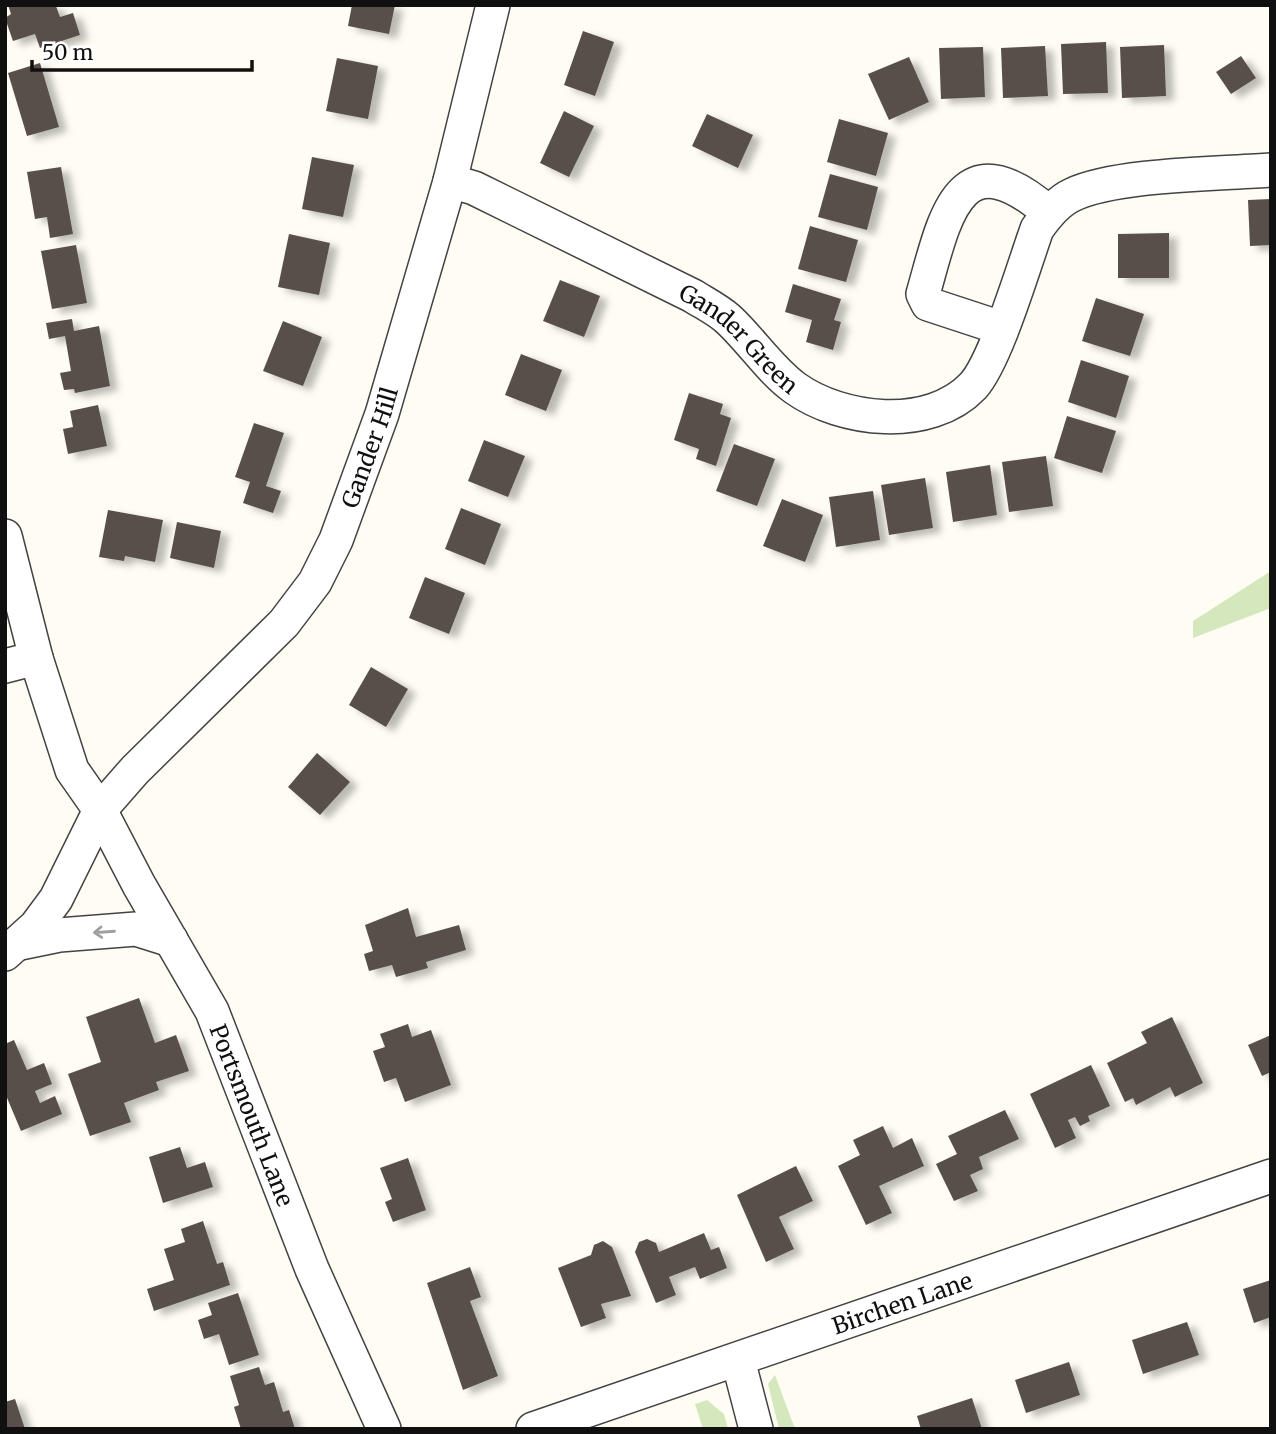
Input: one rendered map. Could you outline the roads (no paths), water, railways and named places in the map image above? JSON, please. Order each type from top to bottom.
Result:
[{"type":"street","name":"Gander Hill","points":[[13,948],[57,899],[100,810],[135,770],[284,623],[315,582],[335,540],[382,414],[450,181],[493,5]]},
{"type":"street","name":"Gander Green","points":[[450,181],[474,188],[692,296],[726,317],[791,385],[812,400],[843,412],[870,417],[904,415],[953,399],[973,386],[986,365],[1037,229],[1049,213],[1070,196],[1097,186],[1271,170]]},
{"type":"street","points":[[1001,328],[928,304],[923,294],[946,214],[959,194],[976,183],[1000,181],[1022,190],[1049,213]]},
{"type":"street","name":"Portsmouth Lane","points":[[5,536],[20,662],[72,770],[100,810],[217,1023],[312,1269],[384,1429]]},
{"type":"street","points":[[13,948],[59,935],[136,929],[171,940]]},
{"type":"street","name":"Birchen Lane","points":[[533,1429],[1271,1176]]},
{"type":"street","points":[[738,1360],[756,1429]]}]
